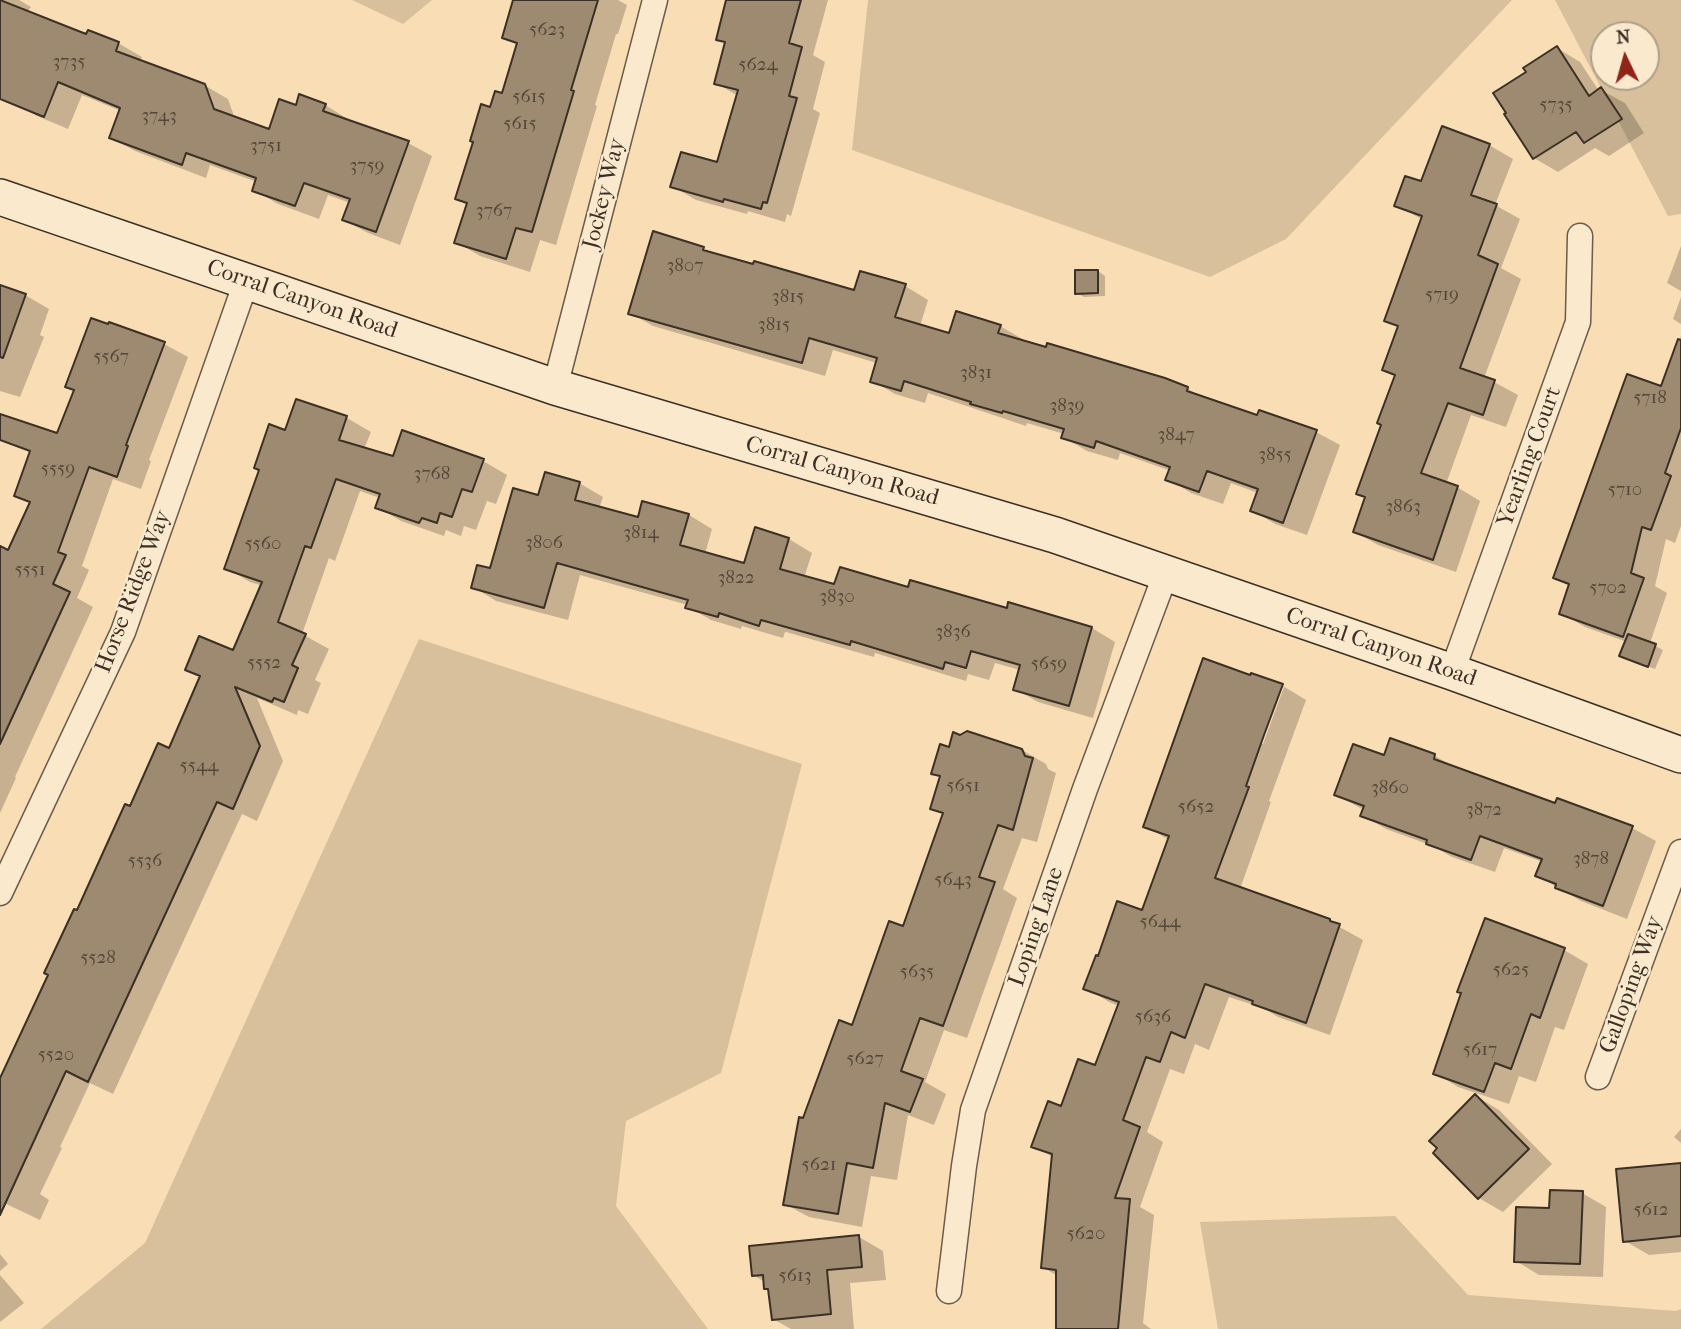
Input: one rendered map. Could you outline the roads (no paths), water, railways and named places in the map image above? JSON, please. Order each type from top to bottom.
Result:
[{"type":"main road","name":"Corral Canyon Road","points":[[0,197],[555,387],[1055,535],[1452,672],[1681,755]]},
{"type":"street","name":"Jockey Way","points":[[555,387],[655,0]]},
{"type":"street","name":"Yearling Court","points":[[1452,672],[1578,322],[1580,236]]},
{"type":"street","name":"Horse Ridge Way","points":[[0,894],[123,632],[246,282]]},
{"type":"street","name":"Loping Lane","points":[[949,1291],[973,1111],[1085,789],[1166,573]]},
{"type":"street","name":"Galloping Way","points":[[1598,1077],[1681,852]]}]
